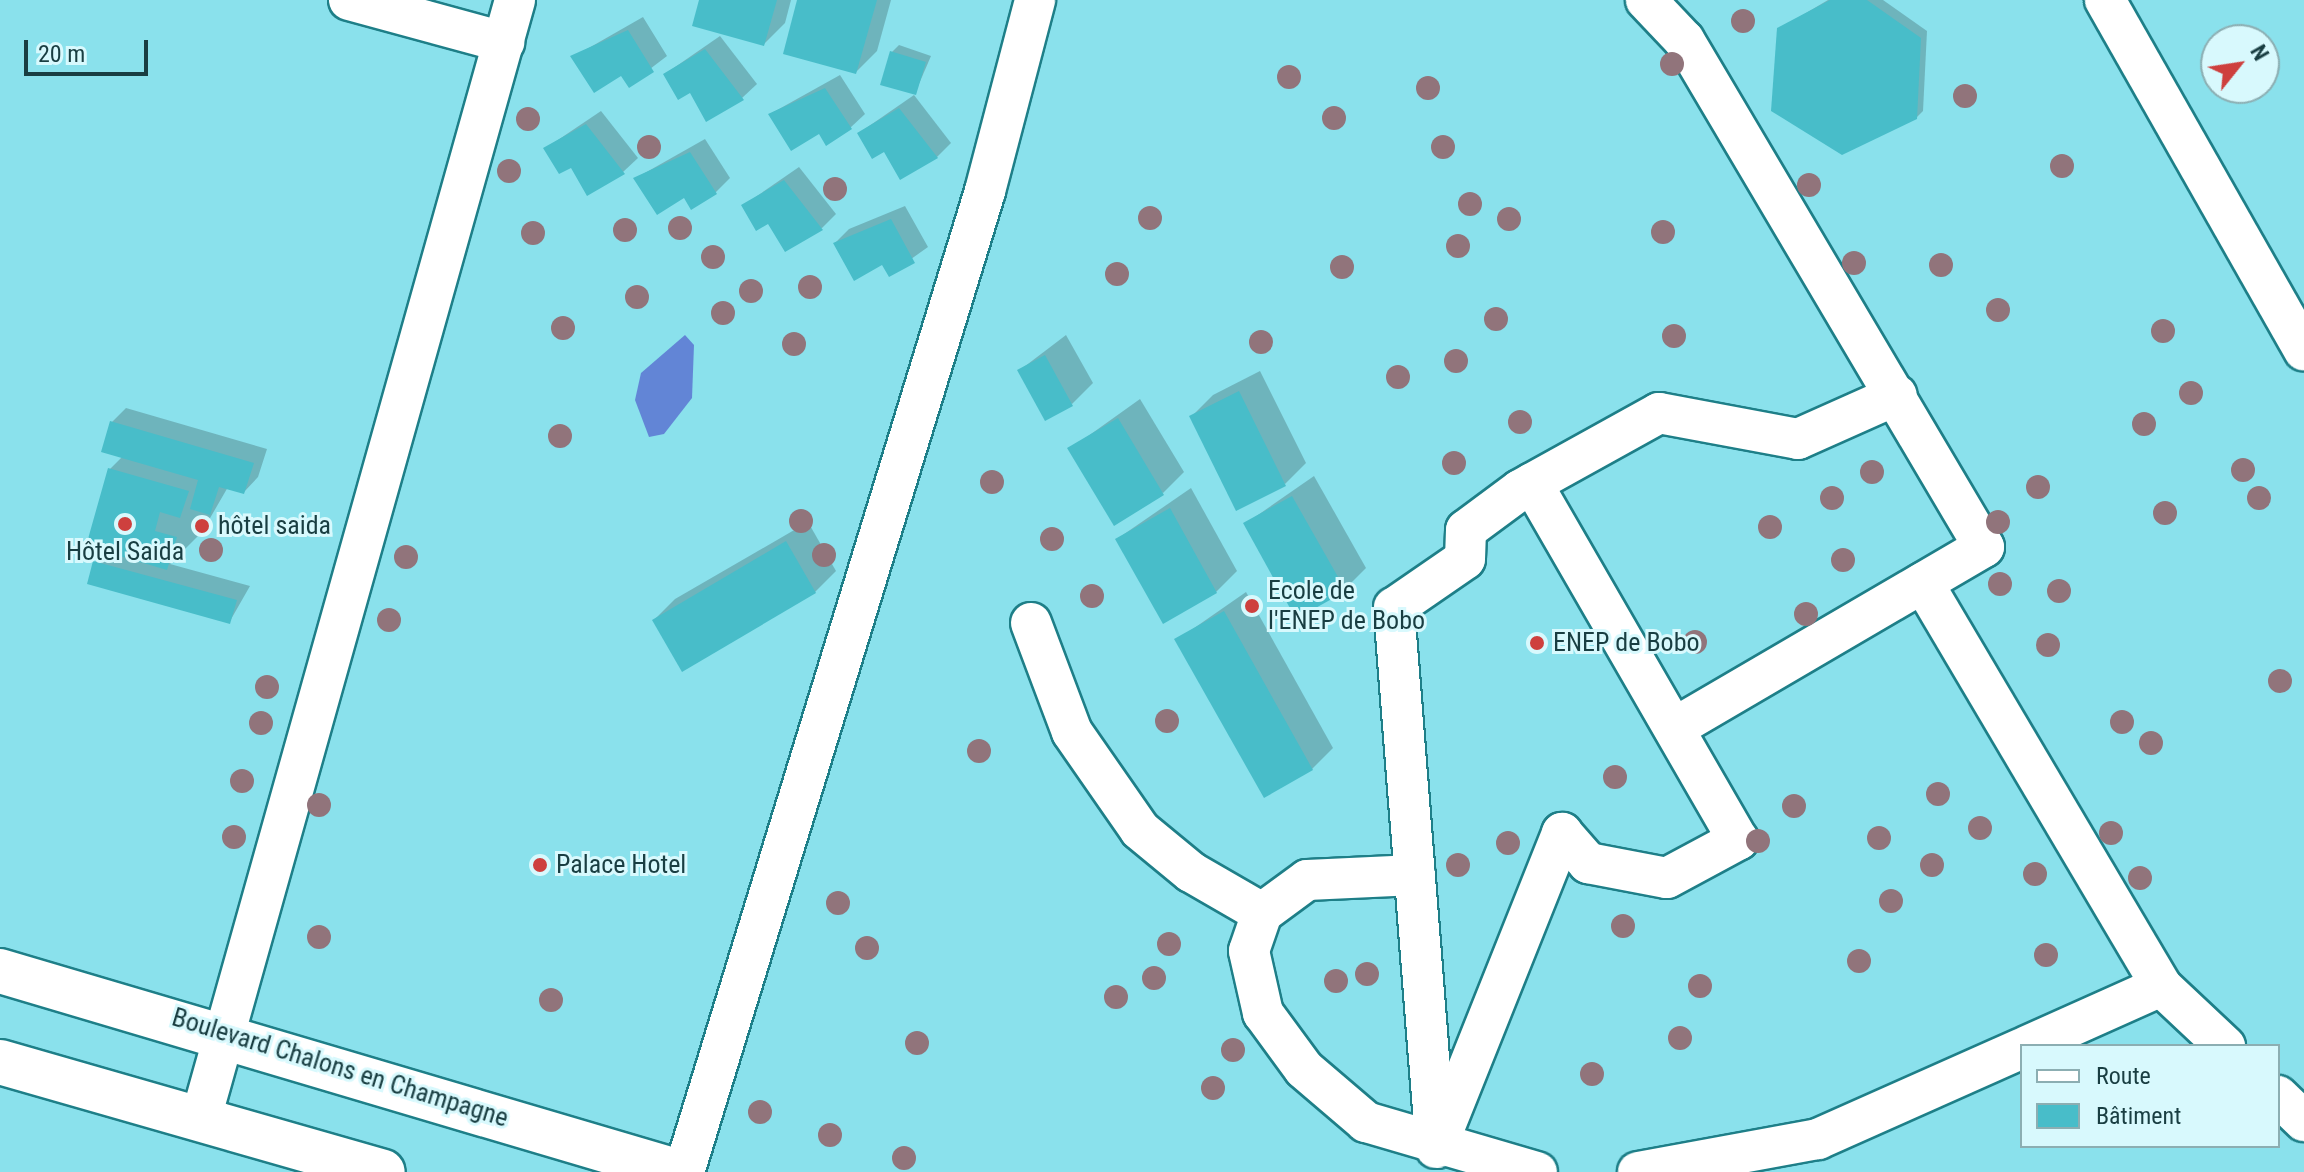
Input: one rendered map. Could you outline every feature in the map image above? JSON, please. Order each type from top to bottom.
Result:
[{"type":"main road","name":"Boulevard Chalons en Champagne","points":[[0,971],[221,1031],[682,1172]]},
{"type":"main road","points":[[0,1062],[383,1172]]},
{"type":"street","points":[[349,0],[504,42]]},
{"type":"street","points":[[201,1118],[221,1031],[515,0]]},
{"type":"street","points":[[682,1172],[976,221],[1035,0]]},
{"type":"street","points":[[1646,0],[1684,40],[1897,395],[1984,547],[1674,728]]},
{"type":"street","points":[[2105,0],[2304,350]]},
{"type":"street","points":[[1457,1159],[1415,875],[1394,608],[1465,559],[1466,530],[1532,483],[1659,413],[1798,439],[1897,395]]},
{"type":"street","points":[[1457,1159],[1562,833],[1588,863],[1667,878],[1738,840],[1532,483]]},
{"type":"street","points":[[1923,583],[2161,986],[2223,1044]]},
{"type":"street","points":[[1031,623],[1072,732],[1140,830],[1191,872],[1262,913]]},
{"type":"street","points":[[1415,875],[1307,880],[1262,913],[1249,951],[1263,1013],[1304,1069],[1366,1122],[1457,1159],[1537,1172]]},
{"type":"street","points":[[2032,1044],[2161,986]]},
{"type":"street","points":[[1638,1172],[1818,1139],[2020,1049]]},
{"type":"street","points":[[2280,1098],[2304,1121]]},
{"type":"water","points":[[685,335],[694,345],[692,398],[664,434],[649,437],[635,400],[641,373]]},
{"type":"building","points":[[699,0],[777,0],[764,46],[692,26]]},
{"type":"building","points":[[797,0],[877,0],[856,74],[783,54]]},
{"type":"building","points":[[1830,0],[1867,0],[1921,38],[1917,119],[1842,155],[1771,111],[1777,28]]},
{"type":"building","points":[[628,30],[654,72],[629,88],[621,76],[594,93],[570,56]]},
{"type":"building","points":[[705,49],[744,100],[706,122],[690,93],[678,100],[663,74]]},
{"type":"building","points":[[890,51],[926,62],[916,95],[880,85]]},
{"type":"building","points":[[825,88],[852,129],[826,146],[819,134],[791,151],[768,114]]},
{"type":"building","points":[[899,108],[938,158],[900,180],[884,152],[872,159],[857,133]]},
{"type":"building","points":[[586,124],[625,174],[587,196],[571,168],[559,174],[543,148]]},
{"type":"building","points":[[690,152],[717,194],[691,210],[684,198],[657,215],[633,178]]},
{"type":"building","points":[[784,180],[823,230],[785,252],[768,224],[756,231],[741,205]]},
{"type":"building","points":[[891,219],[915,263],[889,277],[882,265],[854,281],[833,243]]},
{"type":"building","points":[[1045,355],[1073,406],[1045,421],[1017,370]]},
{"type":"building","points":[[1239,391],[1286,486],[1236,511],[1189,416]]},
{"type":"building","points":[[1118,418],[1164,495],[1114,526],[1067,448]]},
{"type":"building","points":[[110,421],[254,463],[244,494],[219,487],[210,515],[190,509],[198,480],[101,452]]},
{"type":"building","name":"Hôtel Saida","points":[[108,468],[189,491],[180,518],[160,512],[155,531],[177,537],[167,570],[86,546]]},
{"type":"building","points":[[1292,496],[1346,591],[1296,619],[1243,523]]},
{"type":"building","points":[[1170,508],[1217,593],[1163,624],[1115,539]]},
{"type":"building","points":[[786,541],[816,593],[682,672],[652,620]]},
{"type":"building","points":[[93,561],[237,600],[230,624],[87,584]]},
{"type":"building","points":[[1224,611],[1313,770],[1264,798],[1174,639]]},
{"type":"place","name":"Hôtel Saida","points":[[125,524]]},
{"type":"place","name":"hôtel saida","points":[[202,526]]},
{"type":"place","name":"Ecole de l'ENEP de Bobo","points":[[1252,606]]},
{"type":"place","name":"ENEP de Bobo","points":[[1537,643]]},
{"type":"place","name":"Palace Hotel","points":[[540,865]]}]
